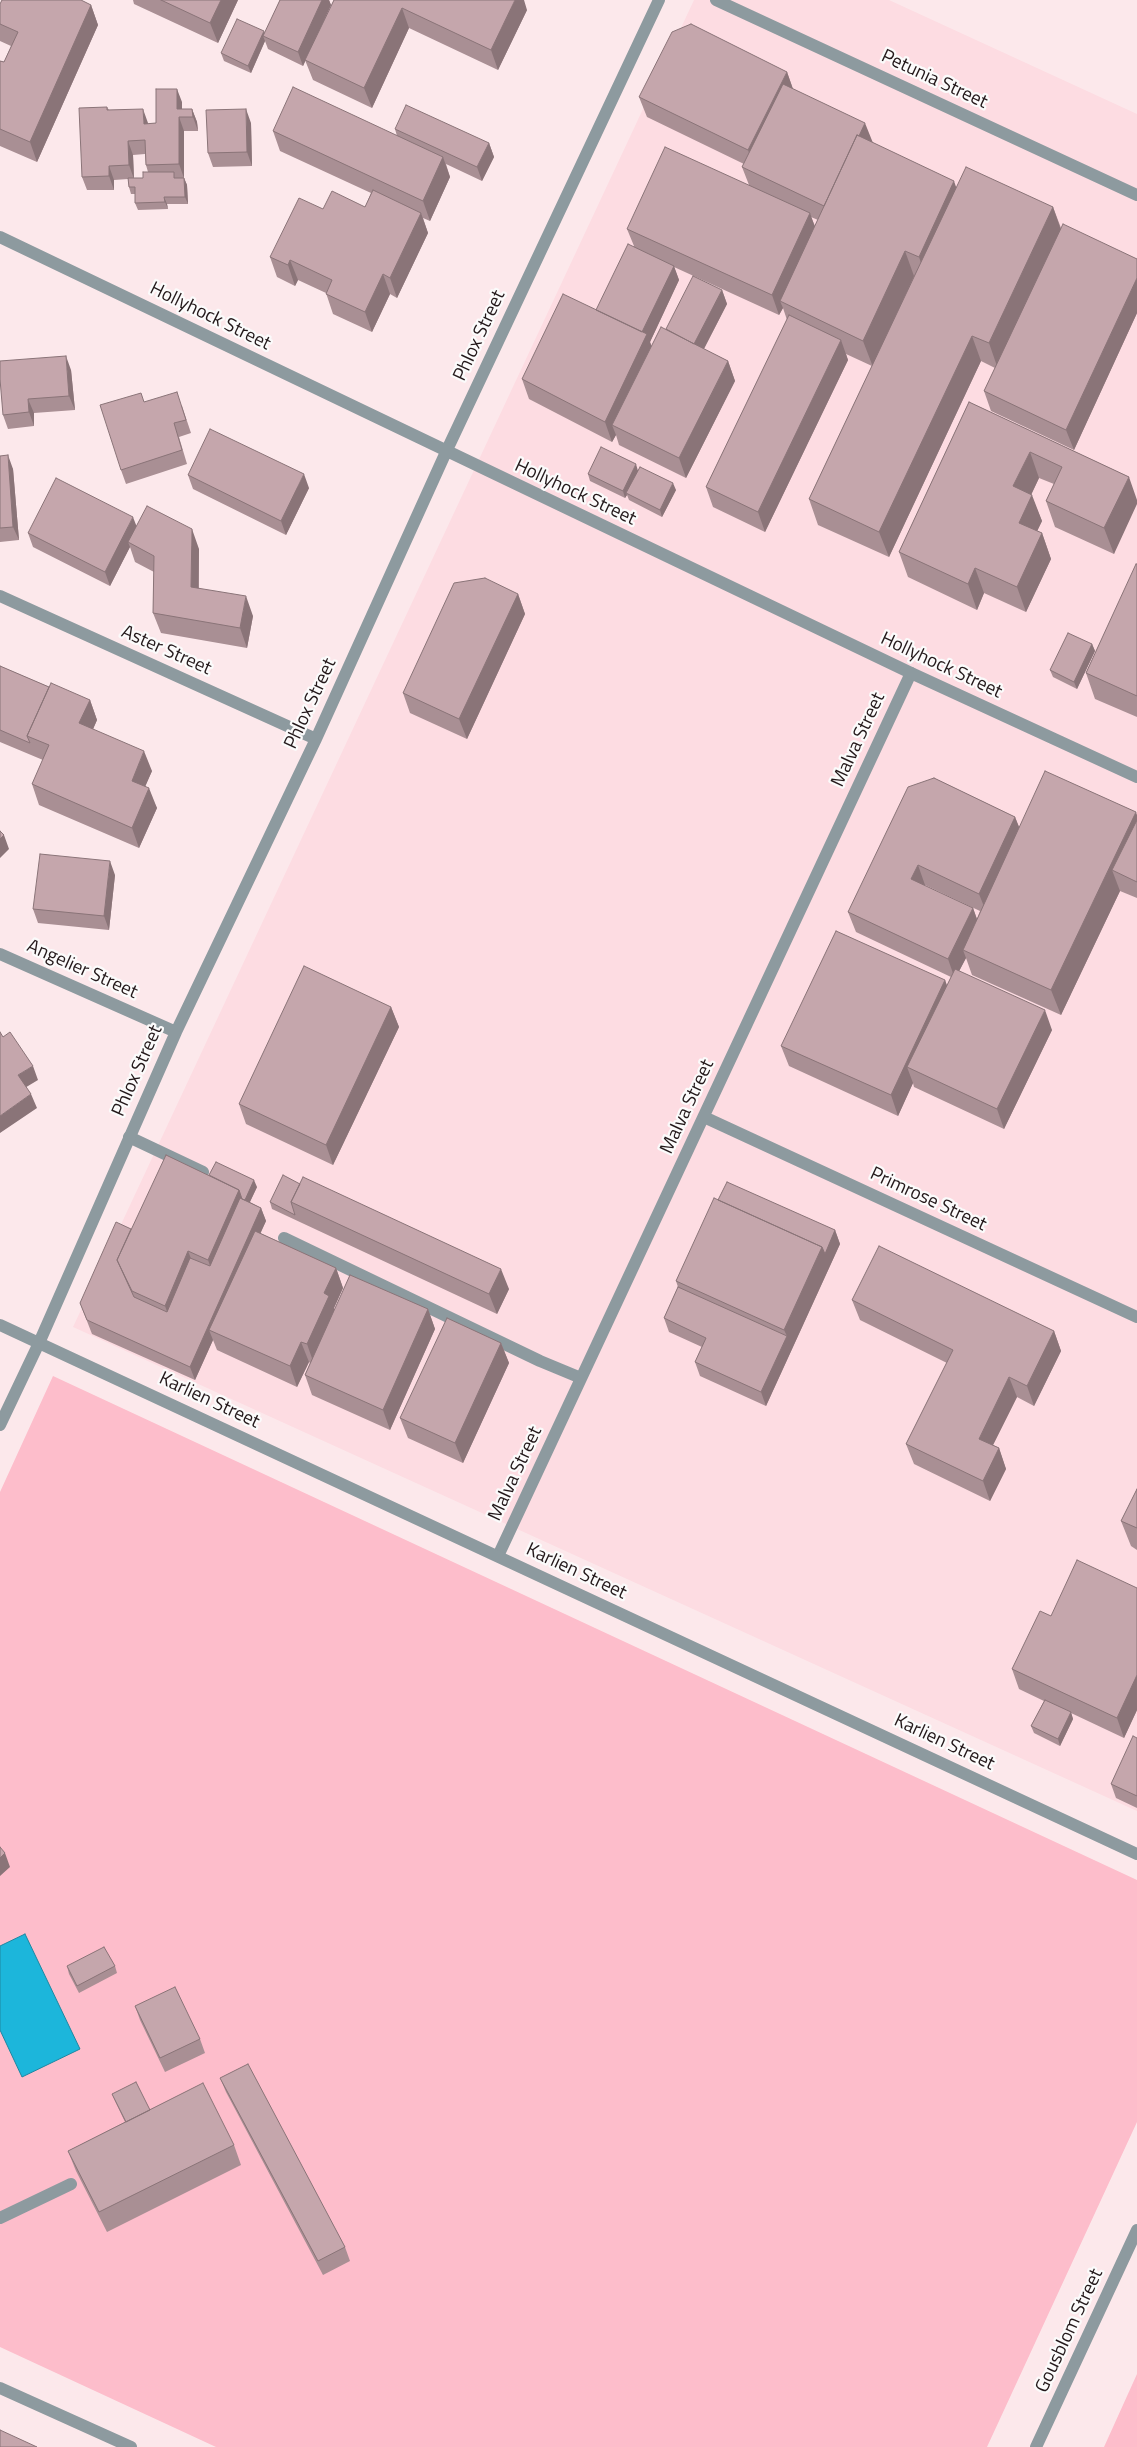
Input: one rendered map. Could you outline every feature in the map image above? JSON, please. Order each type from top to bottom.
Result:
[{"type":"street","name":"Phlox Street","points":[[0,1426],[39,1343],[128,1137],[176,1032],[316,739],[446,452],[659,0]]},
{"type":"street","name":"Petunia Street","points":[[716,0],[1137,195]]},
{"type":"street","name":"Hollyhock Street","points":[[0,237],[911,673],[1137,777]]},
{"type":"street","name":"Aster Street","points":[[0,596],[316,739]]},
{"type":"street","name":"Malva Street","points":[[498,1556],[911,673]]},
{"type":"street","name":"Angelier Street","points":[[0,954],[176,1032]]},
{"type":"street","name":"Primrose Street","points":[[704,1117],[1137,1317]]},
{"type":"street","points":[[128,1137],[203,1172]]},
{"type":"street","points":[[284,1238],[540,1361],[581,1378]]},
{"type":"street","name":"Karlien Street","points":[[0,1324],[1137,1854]]},
{"type":"street","points":[[0,2218],[71,2184]]},
{"type":"street","name":"Gousblom Street","points":[[1036,2447],[1137,2230]]},
{"type":"street","points":[[0,2388],[131,2447]]},
{"type":"shaded area","points":[[694,0],[889,0],[1137,114],[1137,1811],[73,1327]]},
{"type":"shaded area","points":[[53,1376],[1137,1880],[1137,2122],[987,2447],[216,2447],[0,2347],[0,1492]]},
{"type":"shaded area","points":[[1137,2374],[1137,2447],[1104,2447]]},
{"type":"water","points":[[25,1934],[80,2049],[22,2077],[0,2030],[0,1946]]},
{"type":"building","points":[[2,0],[81,0],[91,5],[30,142],[0,129],[0,61],[4,62],[18,32],[0,24],[0,4]]},
{"type":"building","points":[[161,0],[221,0],[210,23]]},
{"type":"building","points":[[280,0],[322,0],[298,52],[263,36]]},
{"type":"building","points":[[334,0],[515,0],[491,50],[402,8],[364,88],[305,60]]},
{"type":"building","points":[[237,19],[264,31],[248,66],[221,53]]},
{"type":"building","points":[[691,24],[787,72],[748,150],[639,97],[672,32]]},
{"type":"building","points":[[783,84],[865,123],[859,136],[857,135],[824,206],[742,167]]},
{"type":"building","points":[[293,87],[443,157],[423,201],[273,131]]},
{"type":"building","points":[[156,89],[177,89],[177,109],[192,109],[193,117],[179,117],[179,164],[146,165],[145,140],[128,141],[129,165],[109,166],[109,176],[82,177],[79,108],[107,107],[107,110],[143,109],[144,124],[156,123]]},
{"type":"building","points":[[406,105],[489,143],[477,167],[395,129]]},
{"type":"building","points":[[246,109],[247,152],[208,153],[206,110]]},
{"type":"building","points":[[857,135],[954,181],[919,257],[905,251],[863,341],[780,301]]},
{"type":"building","points":[[665,147],[810,213],[772,295],[627,229]]},
{"type":"building","points":[[966,167],[1053,207],[989,343],[972,336],[879,532],[809,499]]},
{"type":"building","points":[[143,172],[174,172],[174,178],[184,178],[185,197],[164,197],[165,202],[135,203],[135,187],[129,187],[128,178],[143,178]]},
{"type":"building","points":[[373,190],[421,213],[390,278],[383,274],[365,312],[326,294],[332,280],[290,260],[288,265],[270,257],[299,198],[323,209],[332,191],[365,207]]},
{"type":"building","points":[[1063,224],[1137,259],[1137,278],[1066,430],[984,391]]},
{"type":"building","points":[[628,244],[674,266],[642,332],[596,310]]},
{"type":"building","points":[[693,276],[722,290],[694,344],[666,329]]},
{"type":"building","points":[[563,294],[647,334],[605,422],[522,379]]},
{"type":"building","points":[[789,315],[841,340],[758,512],[706,487]]},
{"type":"building","points":[[661,327],[728,361],[679,458],[612,425]]},
{"type":"building","points":[[66,356],[69,396],[28,399],[29,412],[3,415],[0,361]]},
{"type":"building","points":[[177,392],[186,420],[174,423],[182,450],[121,470],[100,405],[141,393],[144,402]]},
{"type":"building","points":[[969,402],[1129,477],[1104,528],[1046,501],[1062,467],[1030,452],[1013,486],[1032,495],[1019,523],[1042,533],[1017,587],[975,568],[968,584],[899,552]]},
{"type":"building","points":[[210,429],[304,474],[281,521],[188,475]]},
{"type":"building","points":[[601,447],[636,464],[623,491],[588,474]]},
{"type":"building","points":[[8,455],[13,527],[0,528],[0,456]]},
{"type":"building","points":[[640,467],[673,483],[660,510],[626,493]]},
{"type":"building","points":[[56,478],[133,517],[105,572],[28,533]]},
{"type":"building","points":[[147,506],[192,529],[191,587],[246,596],[240,628],[153,613],[154,556],[128,542]]},
{"type":"building","points":[[1137,564],[1137,696],[1086,673]]},
{"type":"building","points":[[485,578],[518,594],[459,719],[403,693],[454,583]]},
{"type":"building","points":[[1068,633],[1092,644],[1074,682],[1050,670]]},
{"type":"building","points":[[0,666],[49,687],[27,736],[30,743],[0,730]]},
{"type":"building","points":[[51,683],[90,700],[79,723],[144,751],[132,781],[149,788],[132,828],[32,784],[49,745],[27,736]]},
{"type":"building","points":[[1045,771],[1136,812],[1051,990],[963,950]]},
{"type":"building","points":[[934,778],[1015,817],[979,894],[918,865],[911,879],[973,908],[948,959],[848,912],[908,787]]},
{"type":"building","points":[[1137,820],[1137,882],[1112,870]]},
{"type":"building","points":[[0,831],[4,835],[0,839]]},
{"type":"building","points":[[40,854],[110,861],[104,916],[33,909]]},
{"type":"building","points":[[836,931],[945,980],[891,1095],[781,1046]]},
{"type":"building","points":[[304,966],[391,1007],[326,1145],[239,1104]]},
{"type":"building","points":[[955,969],[1045,1010],[997,1109],[907,1067]]},
{"type":"building","points":[[0,1032],[3,1037],[10,1032],[33,1066],[18,1075],[31,1094],[0,1116]]},
{"type":"building","points":[[166,1155],[239,1190],[208,1260],[188,1251],[165,1306],[132,1291],[117,1260]]},
{"type":"building","points":[[216,1162],[254,1180],[245,1200],[242,1199],[239,1190],[209,1175]]},
{"type":"building","points":[[283,1175],[300,1184],[291,1202],[295,1215],[270,1202]]},
{"type":"building","points":[[303,1177],[501,1269],[489,1294],[291,1202]]},
{"type":"building","points":[[727,1182],[835,1230],[825,1254],[822,1247],[718,1200]]},
{"type":"building","points":[[240,1198],[261,1208],[190,1367],[87,1320],[80,1303],[116,1222],[131,1229],[117,1260],[134,1297],[167,1312],[190,1258],[210,1266]]},
{"type":"building","points":[[714,1198],[822,1247],[784,1330],[676,1281]]},
{"type":"building","points":[[255,1231],[336,1268],[324,1293],[329,1296],[307,1344],[301,1342],[290,1366],[209,1330]]},
{"type":"building","points":[[879,1246],[1054,1331],[1027,1386],[1009,1377],[979,1439],[999,1448],[983,1481],[906,1444],[953,1350],[852,1300]]},
{"type":"building","points":[[350,1275],[428,1309],[383,1410],[305,1375]]},
{"type":"building","points":[[678,1287],[787,1336],[761,1392],[695,1362],[706,1338],[664,1318]]},
{"type":"building","points":[[447,1318],[501,1343],[455,1443],[400,1418]]},
{"type":"building","points":[[1137,1489],[1137,1528],[1121,1521]]},
{"type":"building","points":[[1077,1560],[1137,1588],[1137,1675],[1117,1718],[1012,1669],[1040,1611],[1051,1616]]},
{"type":"building","points":[[1045,1700],[1071,1712],[1058,1739],[1031,1726]]},
{"type":"building","points":[[1133,1736],[1137,1738],[1137,1796],[1111,1784]]},
{"type":"building","points":[[0,1847],[5,1853],[0,1858]]},
{"type":"building","points":[[104,1947],[115,1966],[77,1986],[67,1966]]},
{"type":"building","points":[[175,1987],[200,2039],[160,2058],[135,2006]]},
{"type":"building","points":[[248,2064],[345,2247],[318,2261],[220,2078]]},
{"type":"building","points":[[136,2082],[150,2110],[126,2122],[112,2094]]},
{"type":"building","points":[[203,2083],[234,2145],[99,2212],[68,2151]]},
{"type":"building","points":[[0,2430],[37,2447],[0,2447]]}]
